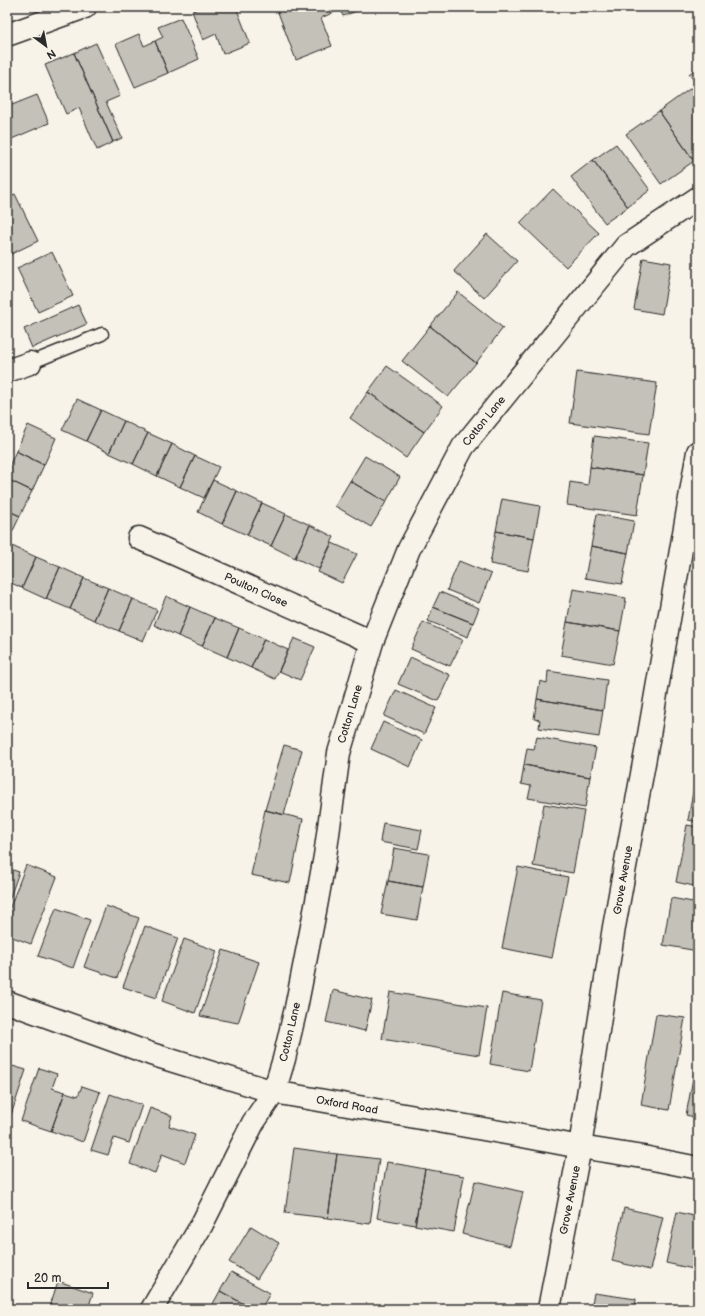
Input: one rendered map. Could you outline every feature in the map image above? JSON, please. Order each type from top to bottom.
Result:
[{"type":"street","points":[[7,35],[85,7]]},
{"type":"street","name":"Cotton Lane","points":[[152,1309],[201,1226],[253,1123],[274,1092],[284,1059],[296,1008],[316,906],[339,753],[372,642],[409,549],[463,446],[626,246],[698,198]]},
{"type":"street","points":[[7,371],[30,363]]},
{"type":"street","name":"Grove Avenue","points":[[549,1309],[580,1147],[614,928],[698,452]]},
{"type":"street","name":"Poulton Close","points":[[139,538],[372,642]]},
{"type":"street","name":"Oxford Road","points":[[7,1002],[151,1054],[274,1092],[517,1134],[698,1168]]},
{"type":"lane","points":[[30,363],[102,334]]},
{"type":"building","points":[[203,7],[236,7],[250,43],[223,54],[216,34],[203,40],[192,11]]},
{"type":"building","points":[[276,7],[338,7],[339,10],[321,18],[332,46],[296,60]]},
{"type":"building","points":[[339,7],[368,7],[343,16]]},
{"type":"building","points":[[181,18],[199,59],[168,73],[155,41],[163,37],[158,27]]},
{"type":"building","points":[[139,34],[144,46],[155,41],[168,73],[135,87],[116,44]]},
{"type":"building","points":[[96,43],[120,96],[106,102],[122,138],[113,142],[74,53]]},
{"type":"building","points":[[74,53],[113,142],[97,150],[79,108],[66,114],[45,65]]},
{"type":"building","points":[[698,67],[698,86],[689,74]]},
{"type":"building","points":[[691,88],[698,97],[698,159],[694,161],[659,111]]},
{"type":"building","points":[[37,95],[49,123],[7,141],[7,107]]},
{"type":"building","points":[[659,111],[694,161],[661,184],[626,134]]},
{"type":"building","points":[[616,144],[650,190],[628,207],[593,160]]},
{"type":"building","points":[[593,160],[628,207],[605,223],[571,177]]},
{"type":"building","points":[[553,189],[599,233],[566,267],[520,223]]},
{"type":"building","points":[[15,194],[38,241],[7,256],[7,198]]},
{"type":"building","points":[[487,234],[517,261],[484,298],[454,271]]},
{"type":"building","points":[[52,252],[73,296],[38,312],[17,268]]},
{"type":"building","points":[[643,258],[671,263],[662,314],[634,309]]},
{"type":"building","points":[[458,292],[503,328],[476,363],[430,326]]},
{"type":"building","points":[[78,305],[87,324],[32,348],[24,329]]},
{"type":"building","points":[[430,326],[476,363],[448,397],[402,361]]},
{"type":"building","points":[[387,366],[443,406],[424,432],[368,392]]},
{"type":"building","points":[[577,372],[657,383],[649,434],[570,423]]},
{"type":"building","points":[[368,392],[424,432],[406,458],[350,418]]},
{"type":"building","points":[[77,399],[101,410],[86,441],[62,430]]},
{"type":"building","points":[[101,410],[124,421],[109,453],[86,441]]},
{"type":"building","points":[[124,421],[148,433],[133,464],[109,453]]},
{"type":"building","points":[[28,425],[56,438],[44,465],[16,451]]},
{"type":"building","points":[[148,433],[172,444],[157,476],[133,464]]},
{"type":"building","points":[[594,436],[648,443],[643,475],[590,467]]},
{"type":"building","points":[[172,444],[195,456],[180,487],[157,476]]},
{"type":"building","points":[[16,451],[44,465],[32,491],[7,479],[7,471]]},
{"type":"building","points":[[195,456],[219,467],[204,498],[180,487]]},
{"type":"building","points":[[365,456],[400,477],[386,502],[350,481]]},
{"type":"building","points":[[590,467],[643,475],[637,515],[567,505],[570,482],[588,485]]},
{"type":"building","points":[[7,479],[32,491],[20,516],[7,510]]},
{"type":"building","points":[[213,480],[237,491],[222,524],[198,512]]},
{"type":"building","points":[[350,481],[386,502],[371,527],[335,506]]},
{"type":"building","points":[[237,491],[262,503],[247,535],[222,524]]},
{"type":"building","points":[[502,499],[540,506],[534,538],[496,531]]},
{"type":"building","points":[[262,503],[286,514],[271,546],[247,535]]},
{"type":"building","points":[[7,510],[20,516],[8,541],[7,540]]},
{"type":"building","points":[[286,514],[310,525],[295,558],[271,546]]},
{"type":"building","points":[[597,514],[634,521],[628,553],[591,546]]},
{"type":"building","points":[[310,525],[334,537],[319,569],[295,558]]},
{"type":"building","points":[[496,531],[534,538],[528,571],[490,564]]},
{"type":"building","points":[[332,543],[357,554],[342,583],[318,572]]},
{"type":"building","points":[[12,546],[36,557],[22,588],[7,581],[7,556]]},
{"type":"building","points":[[591,546],[628,553],[622,584],[585,578]]},
{"type":"building","points":[[36,557],[60,567],[46,599],[22,588]]},
{"type":"building","points":[[459,561],[491,574],[479,603],[447,590]]},
{"type":"building","points":[[60,567],[84,578],[70,609],[46,599]]},
{"type":"building","points":[[84,578],[108,588],[94,620],[70,609]]},
{"type":"building","points":[[108,588],[133,599],[119,631],[94,620]]},
{"type":"building","points":[[573,589],[626,598],[620,631],[567,622]]},
{"type":"building","points":[[440,592],[479,608],[473,623],[433,607]]},
{"type":"building","points":[[166,596],[190,607],[178,636],[154,625]]},
{"type":"building","points":[[133,599],[157,610],[143,641],[119,631]]},
{"type":"building","points":[[190,607],[215,618],[202,646],[178,636]]},
{"type":"building","points":[[433,607],[473,623],[468,637],[428,621]]},
{"type":"building","points":[[215,618],[239,628],[227,657],[202,646]]},
{"type":"building","points":[[423,622],[463,640],[450,666],[411,649]]},
{"type":"building","points":[[567,622],[620,631],[613,664],[561,655]]},
{"type":"building","points":[[239,628],[264,639],[251,668],[227,657]]},
{"type":"building","points":[[294,638],[315,647],[300,680],[279,671]]},
{"type":"building","points":[[264,639],[288,650],[275,679],[251,668]]},
{"type":"building","points":[[410,657],[450,675],[438,701],[398,684]]},
{"type":"building","points":[[548,671],[607,680],[603,710],[537,699],[540,681],[547,683]]},
{"type":"building","points":[[396,690],[436,708],[424,734],[384,716]]},
{"type":"building","points":[[537,699],[603,710],[599,737],[539,728],[540,720],[534,719]]},
{"type":"building","points":[[383,722],[422,740],[410,767],[371,749]]},
{"type":"building","points":[[537,737],[596,748],[590,777],[524,765],[527,748],[534,749]]},
{"type":"building","points":[[284,745],[302,750],[284,815],[265,810]]},
{"type":"building","points":[[524,765],[590,777],[585,808],[528,798],[531,786],[521,784]]},
{"type":"building","points":[[696,775],[698,775],[698,822],[688,820]]},
{"type":"building","points":[[544,804],[584,811],[573,873],[533,866]]},
{"type":"building","points":[[265,810],[303,819],[290,883],[251,875]]},
{"type":"building","points":[[383,823],[422,830],[418,849],[380,842]]},
{"type":"building","points":[[687,825],[698,827],[698,887],[676,882]]},
{"type":"building","points":[[394,848],[429,854],[423,887],[388,881]]},
{"type":"building","points":[[26,865],[57,877],[31,944],[7,935],[7,915]]},
{"type":"building","points":[[518,867],[568,877],[552,958],[502,948]]},
{"type":"building","points":[[7,868],[19,872],[7,906]]},
{"type":"building","points":[[388,881],[423,887],[417,920],[381,914]]},
{"type":"building","points":[[671,898],[698,903],[698,951],[663,945]]},
{"type":"building","points":[[106,906],[139,918],[117,978],[84,967]]},
{"type":"building","points":[[56,908],[90,920],[73,968],[38,956]]},
{"type":"building","points":[[145,926],[178,938],[156,998],[123,987]]},
{"type":"building","points":[[184,939],[217,951],[195,1013],[162,1001]]},
{"type":"building","points":[[223,950],[259,962],[238,1023],[200,1016]]},
{"type":"building","points":[[333,990],[372,1000],[365,1031],[326,1022]]},
{"type":"building","points":[[390,992],[487,1008],[479,1055],[382,1039]]},
{"type":"building","points":[[502,993],[541,1000],[529,1071],[490,1064]]},
{"type":"building","points":[[656,1014],[685,1018],[669,1110],[641,1105]]},
{"type":"building","points":[[698,1052],[698,1118],[686,1115]]},
{"type":"building","points":[[9,1065],[26,1070],[9,1121],[7,1120],[7,1071]]},
{"type":"building","points":[[39,1068],[57,1074],[52,1088],[65,1092],[51,1131],[21,1121]]},
{"type":"building","points":[[82,1086],[100,1092],[83,1142],[51,1131],[65,1092],[78,1096]]},
{"type":"building","points":[[110,1094],[142,1105],[129,1143],[114,1138],[108,1155],[91,1150]]},
{"type":"building","points":[[150,1108],[172,1116],[169,1126],[195,1135],[185,1163],[162,1154],[155,1173],[130,1164]]},
{"type":"building","points":[[294,1148],[337,1154],[328,1218],[285,1213]]},
{"type":"building","points":[[337,1154],[379,1159],[370,1224],[328,1218]]},
{"type":"building","points":[[387,1162],[425,1169],[415,1225],[377,1218]]},
{"type":"building","points":[[425,1169],[464,1176],[454,1232],[415,1225]]},
{"type":"building","points":[[475,1181],[523,1192],[510,1246],[462,1234]]},
{"type":"building","points":[[624,1208],[663,1217],[650,1270],[612,1261]]},
{"type":"building","points":[[677,1212],[698,1217],[698,1270],[666,1263]]},
{"type":"building","points":[[251,1226],[279,1243],[257,1279],[229,1262]]},
{"type":"building","points":[[231,1272],[270,1293],[261,1309],[253,1309],[220,1291]]},
{"type":"building","points":[[58,1281],[93,1293],[88,1309],[49,1309]]},
{"type":"building","points":[[220,1291],[253,1309],[210,1309]]},
{"type":"building","points":[[594,1293],[636,1299],[635,1309],[591,1309]]}]
